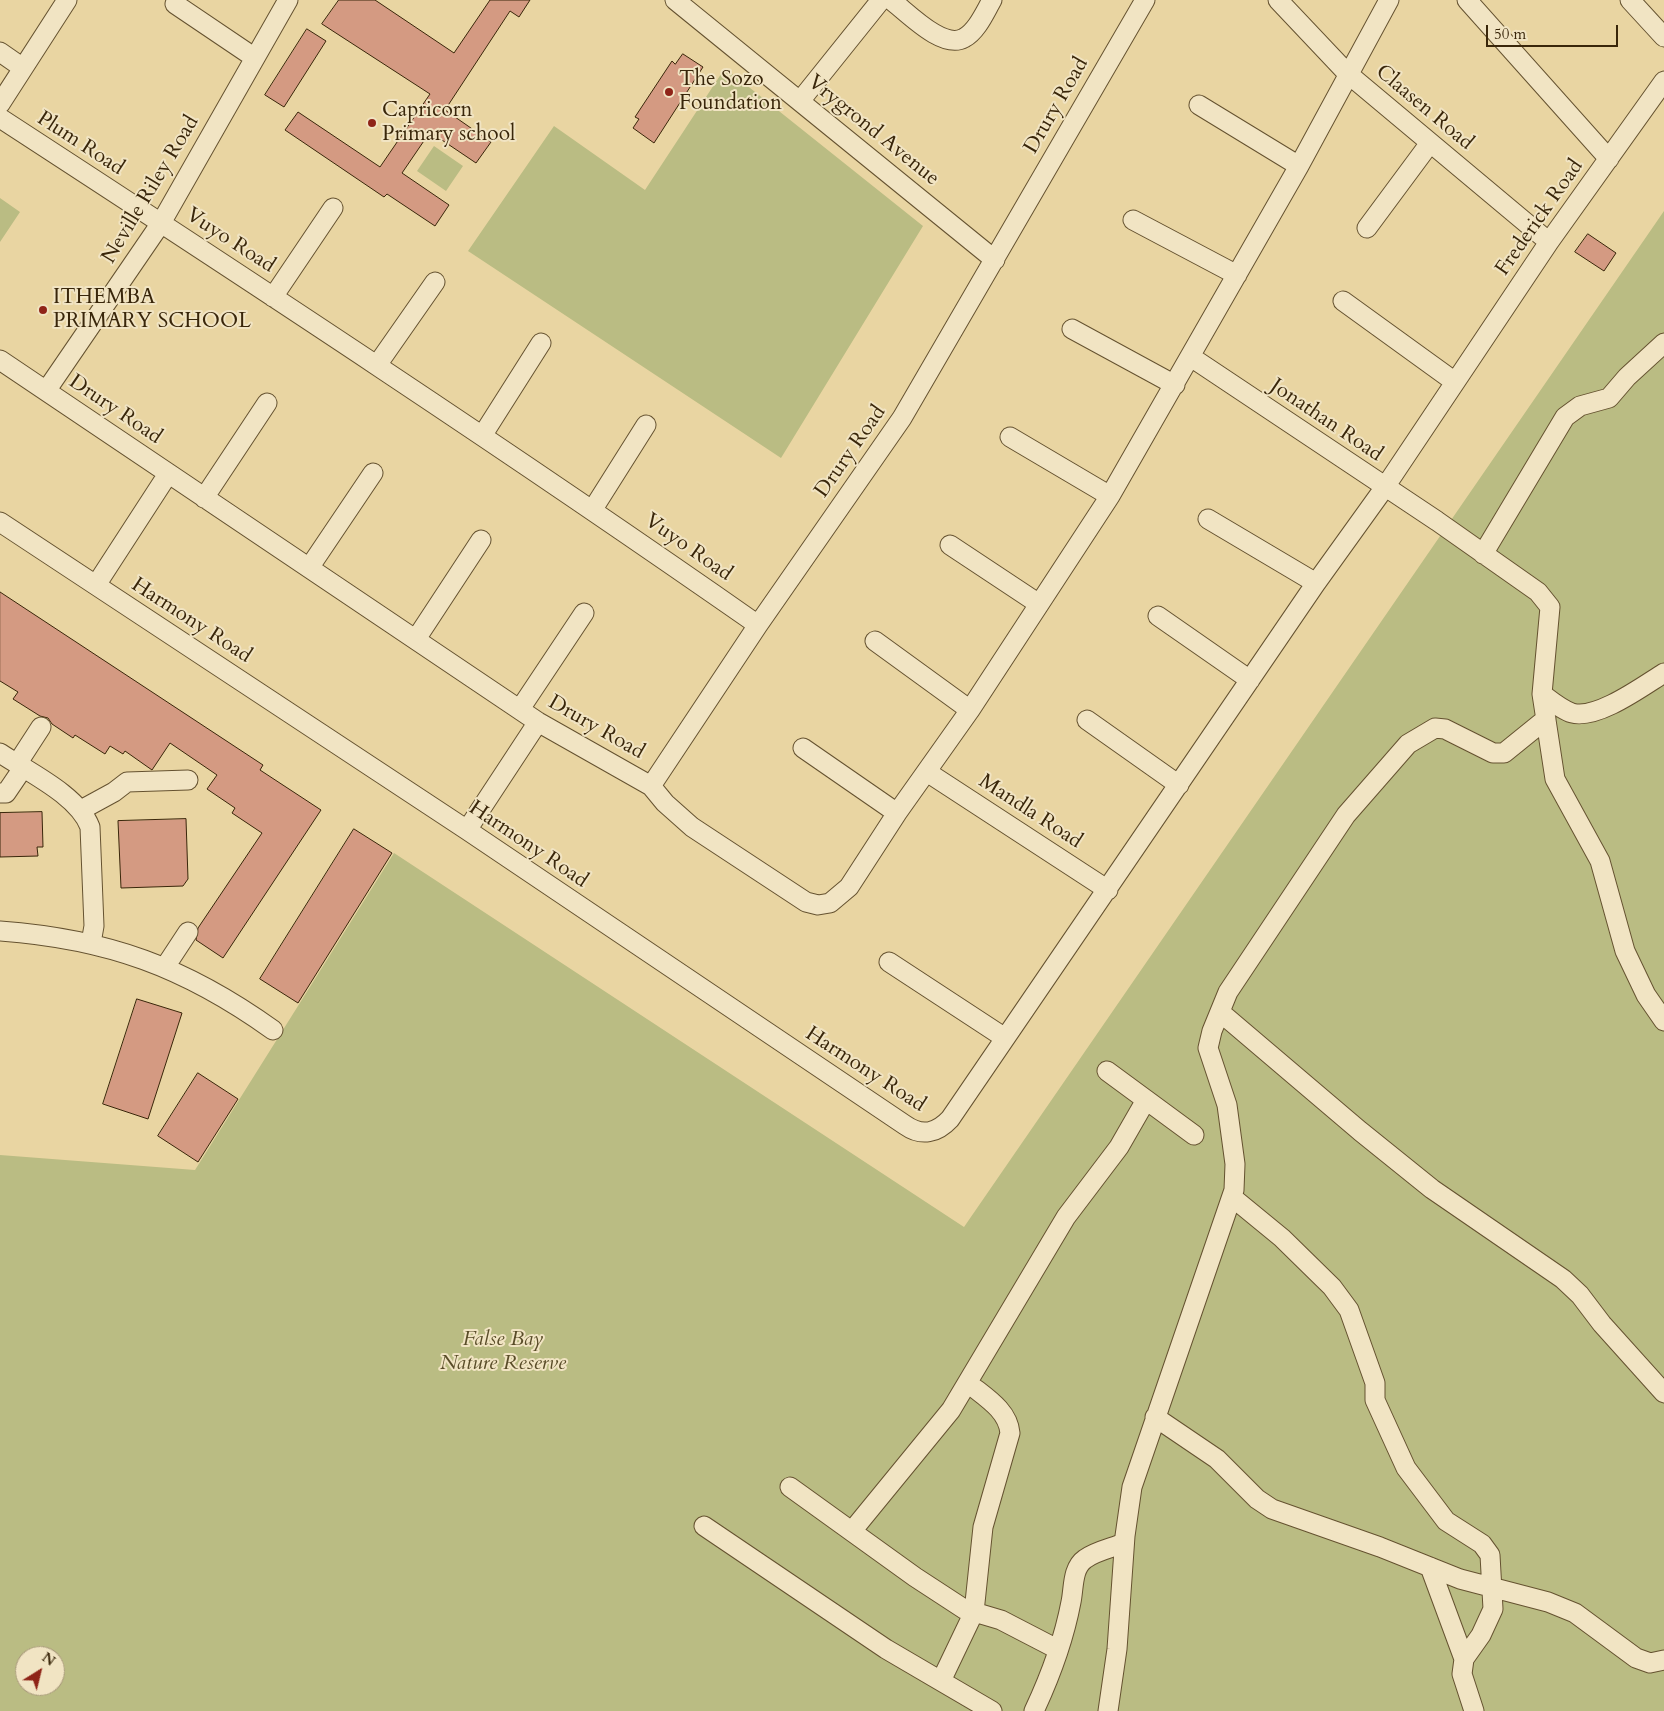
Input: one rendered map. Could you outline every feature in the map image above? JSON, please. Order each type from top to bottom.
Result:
[{"type":"street","points":[[0,104],[67,0]]},
{"type":"street","name":"Neville Riley Road","points":[[46,391],[161,223],[288,0]]},
{"type":"street","name":"Vrygrond Avenue","points":[[675,0],[995,260]]},
{"type":"street","points":[[800,101],[881,0]]},
{"type":"street","points":[[891,0],[943,40],[956,41],[971,32],[992,0]]},
{"type":"street","name":"Drury Road","points":[[0,360],[538,722],[651,786],[758,625],[902,418],[1145,0]]},
{"type":"street","name":"Claasen Road","points":[[1278,0],[1347,73],[1549,242]]},
{"type":"street","points":[[651,786],[670,809],[692,827],[806,902],[830,903],[840,897],[849,887],[897,813],[970,710],[1110,496],[1299,166],[1347,73],[1388,0]]},
{"type":"street","points":[[1467,0],[1609,159]]},
{"type":"street","points":[[1630,0],[1664,37]]},
{"type":"street","points":[[175,4],[255,58]]},
{"type":"street","points":[[0,52],[23,68]]},
{"type":"street","name":"Frederick Road","points":[[1385,487],[1549,242],[1664,81]]},
{"type":"street","points":[[1199,105],[1299,166]]},
{"type":"street","name":"Plum Road","points":[[0,118],[161,223]]},
{"type":"street","points":[[1367,228],[1430,143]]},
{"type":"street","name":"Vuyo Road","points":[[273,297],[333,208]]},
{"type":"street","points":[[1133,220],[1237,275]]},
{"type":"street","name":"Vuyo Road","points":[[161,223],[593,509],[758,625]]},
{"type":"street","points":[[377,365],[435,282]]},
{"type":"street","points":[[1343,301],[1455,382]]},
{"type":"street","points":[[1072,329],[1175,384]]},
{"type":"street","points":[[482,436],[541,343]]},
{"type":"street","points":[[1483,554],[1565,417],[1580,406],[1609,398],[1627,377],[1664,343]]},
{"type":"street","name":"Jonathan Road","points":[[1191,357],[1437,521],[1538,592],[1550,607],[1542,694],[1556,779],[1600,861],[1626,951],[1646,995],[1664,1021]]},
{"type":"street","points":[[204,498],[267,403]]},
{"type":"street","points":[[593,509],[646,425]]},
{"type":"street","points":[[1010,437],[1110,496]]},
{"type":"street","points":[[308,568],[373,473]]},
{"type":"street","points":[[96,585],[168,474]]},
{"type":"street","name":"Harmony Road","points":[[0,522],[467,830],[912,1130],[932,1132],[941,1129],[950,1119],[1316,583],[1385,487]]},
{"type":"street","points":[[1208,519],[1316,583]]},
{"type":"street","points":[[416,639],[481,540]]},
{"type":"street","points":[[950,545],[1039,604]]},
{"type":"street","name":"Drury Road","points":[[520,709],[584,613]]},
{"type":"street","points":[[1158,616],[1250,680]]},
{"type":"street","points":[[876,641],[970,710]]},
{"type":"street","points":[[1542,694],[1571,713],[1584,714],[1626,697],[1664,672]]},
{"type":"street","points":[[1087,720],[1179,785]]},
{"type":"street","points":[[1108,1711],[1117,1649],[1124,1543],[1132,1487],[1232,1197],[1235,1164],[1227,1105],[1208,1048],[1228,992],[1346,814],[1408,744],[1435,728],[1445,729],[1493,753],[1504,753],[1546,720]]},
{"type":"street","points":[[467,830],[538,722]]},
{"type":"street","points":[[0,793],[6,793],[41,727]]},
{"type":"street","points":[[803,748],[897,813]]},
{"type":"street","points":[[0,753],[71,800],[81,810],[90,827],[94,926],[91,943]]},
{"type":"street","name":"Mandla Road","points":[[927,772],[1108,890]]},
{"type":"street","points":[[81,810],[114,792],[127,782],[188,780]]},
{"type":"street","points":[[0,931],[91,943],[137,956],[165,967],[216,992],[273,1030]]},
{"type":"street","points":[[165,967],[188,932]]},
{"type":"street","points":[[889,962],[1005,1038]]},
{"type":"street","points":[[1220,1012],[1360,1132],[1432,1189],[1563,1279],[1580,1295],[1602,1324],[1664,1394]]},
{"type":"street","points":[[1107,1071],[1194,1135]]},
{"type":"street","points":[[852,1531],[951,1410],[1066,1217],[1119,1147],[1146,1100]]},
{"type":"street","points":[[1232,1197],[1288,1244],[1332,1288],[1350,1310],[1375,1384],[1375,1400],[1406,1468],[1430,1496],[1446,1521],[1482,1544],[1490,1555],[1494,1589],[1493,1610],[1481,1635],[1464,1659],[1462,1674],[1474,1711]]},
{"type":"street","points":[[941,1682],[974,1612],[983,1527],[1010,1434],[1009,1423],[1004,1414],[968,1383]]},
{"type":"street","points":[[1155,1418],[1217,1459],[1257,1499],[1272,1509],[1494,1589],[1548,1602],[1575,1613],[1636,1658],[1650,1663],[1664,1660]]},
{"type":"street","points":[[790,1487],[915,1577],[964,1609],[1001,1620],[1057,1649]]},
{"type":"street","points":[[704,1526],[822,1607],[941,1682],[992,1711]]},
{"type":"street","points":[[1034,1711],[1057,1649],[1072,1601],[1075,1576],[1081,1564],[1085,1559],[1124,1543]]},
{"type":"street","points":[[1430,1567],[1464,1659]]},
{"type":"green space","points":[[725,68],[923,226],[781,458],[468,251],[554,126],[645,190]]},
{"type":"green space","points":[[434,146],[463,166],[446,191],[417,171]]},
{"type":"green space","points":[[0,198],[20,212],[0,242]]},
{"type":"green space","name":"False Bay Nature Reserve","points":[[1664,211],[1664,1711],[0,1711],[0,1155],[195,1170],[394,853],[964,1227]]},
{"type":"building","points":[[339,0],[375,0],[454,53],[490,0],[530,0],[519,17],[510,11],[445,110],[491,142],[476,163],[430,132],[402,173],[449,205],[435,226],[387,194],[384,197],[285,130],[298,112],[380,167],[430,94],[322,24]]},
{"type":"building","points":[[307,29],[326,41],[284,107],[265,95]]},
{"type":"building","name":"The Sozo Foundation","points":[[683,54],[703,67],[654,143],[633,128],[639,119],[635,117],[672,61],[675,64]]},
{"type":"building","points":[[1588,234],[1616,253],[1604,271],[1575,252]]},
{"type":"building","points":[[0,592],[263,765],[260,770],[321,810],[223,958],[196,940],[198,928],[262,833],[232,813],[235,808],[207,789],[217,775],[170,743],[152,770],[125,751],[123,754],[110,746],[105,754],[75,735],[73,738],[52,724],[48,718],[40,716],[13,699],[18,692],[0,681]]},
{"type":"building","points":[[42,812],[43,847],[37,847],[38,856],[0,857],[0,813]]},
{"type":"building","points":[[186,819],[188,879],[183,886],[121,888],[118,821]]},
{"type":"building","points":[[354,829],[392,853],[298,1003],[260,979]]},
{"type":"building","points":[[137,999],[182,1013],[148,1119],[103,1104]]},
{"type":"building","points":[[198,1073],[238,1099],[198,1162],[158,1136]]},
{"type":"place","name":"The Sozo Foundation","points":[[669,92]]},
{"type":"place","name":"Capricorn Primary school","points":[[372,123]]},
{"type":"place","name":"ITHEMBA PRIMARY SCHOOL","points":[[43,310]]}]
